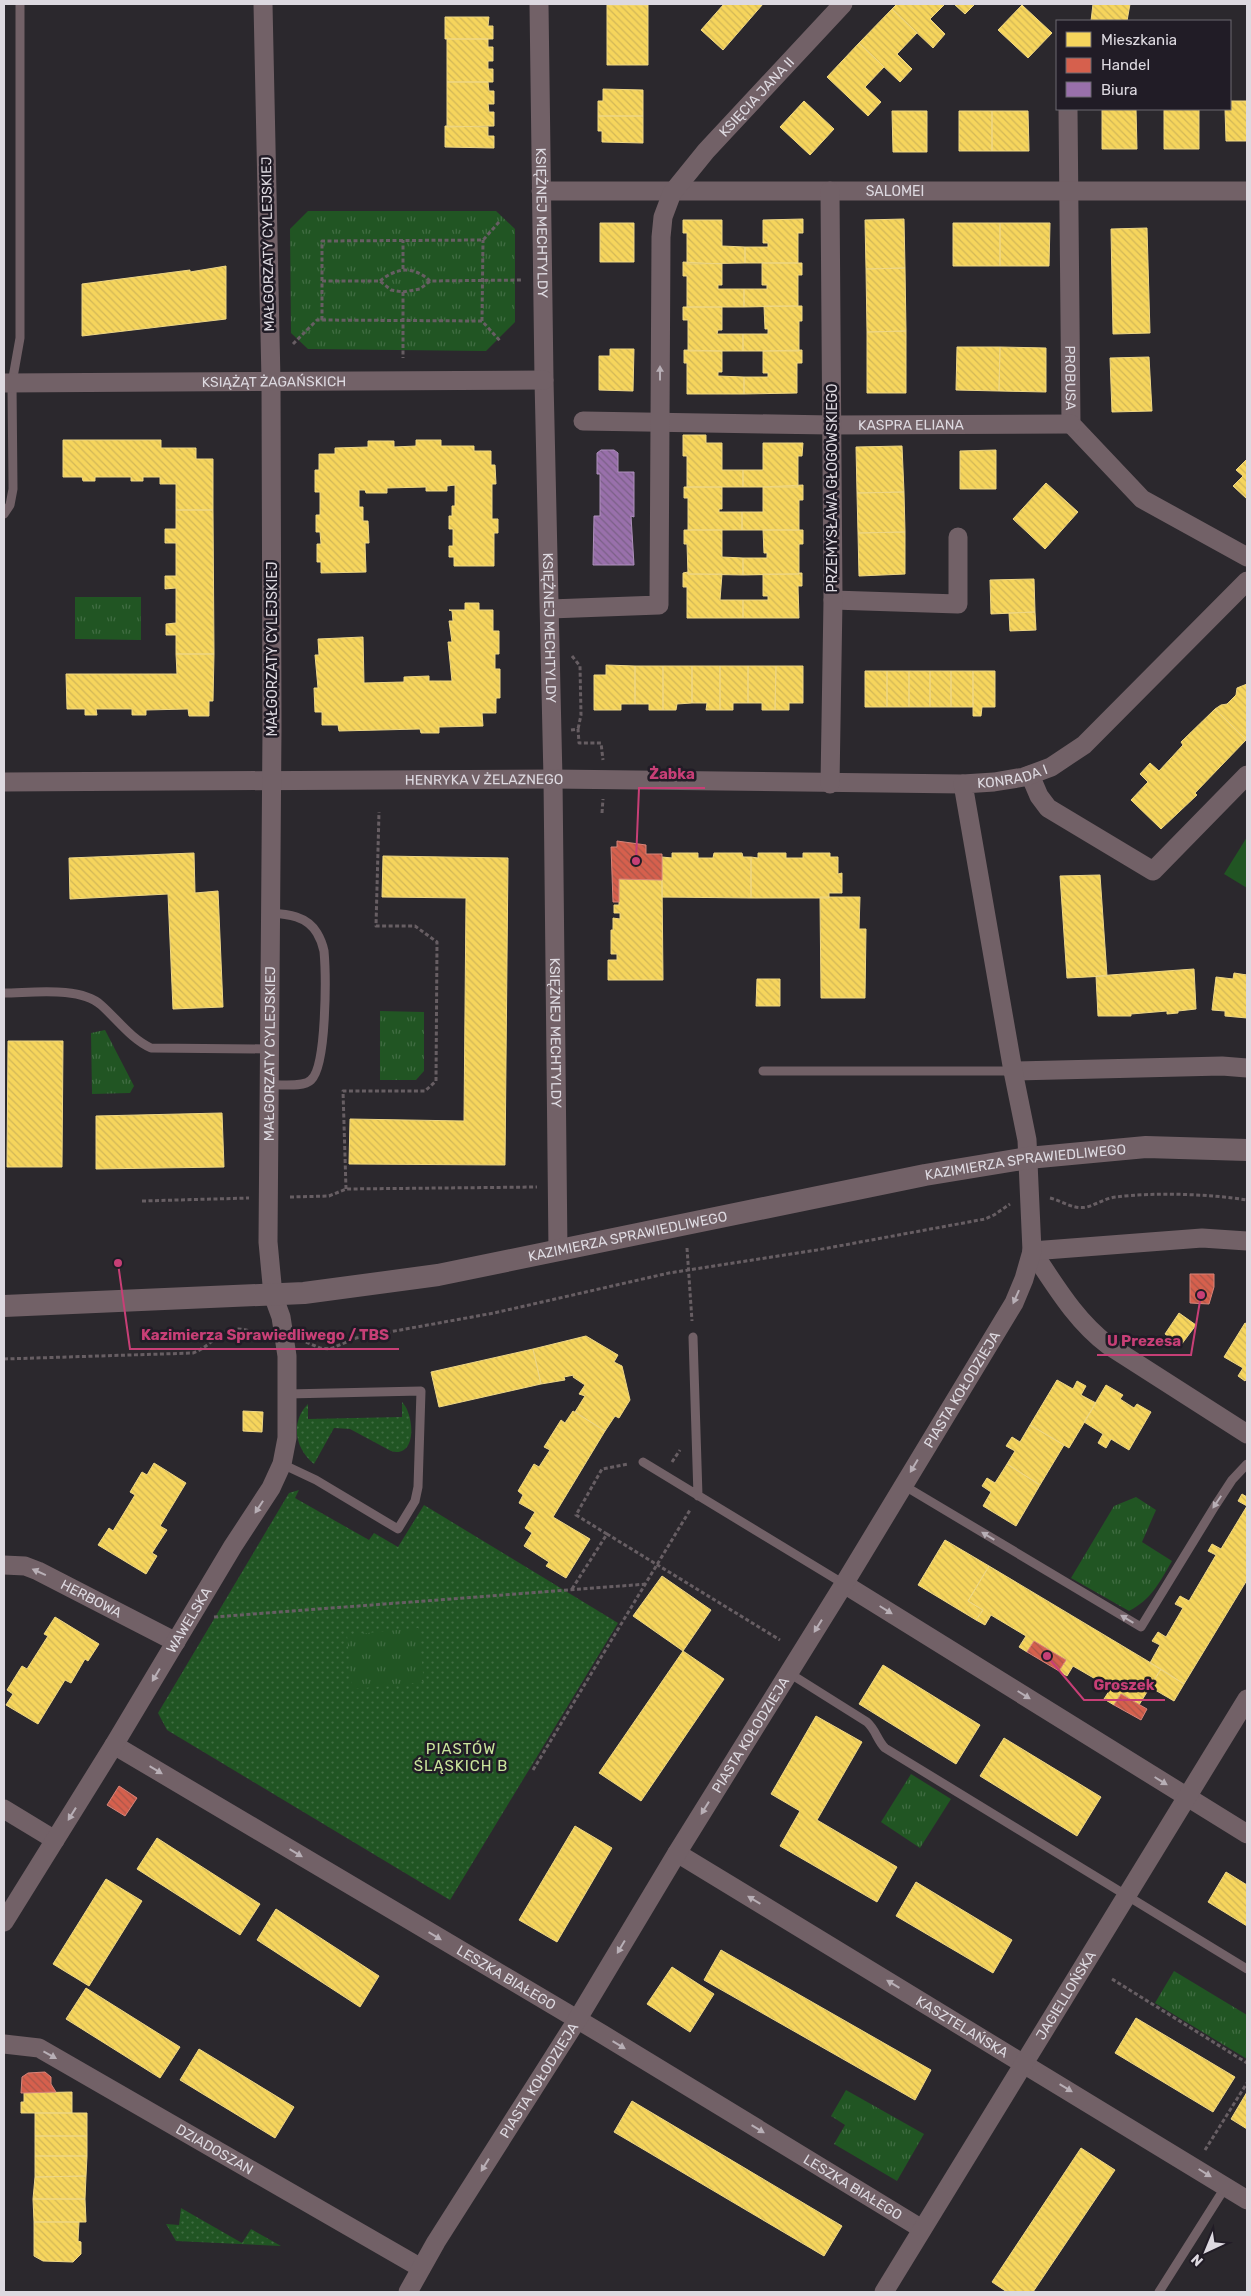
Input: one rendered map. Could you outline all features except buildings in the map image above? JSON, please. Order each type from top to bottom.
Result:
[{"type":"street","name":"MAŁGORZATY CYLEJSKIEJ","points":[[263,4],[271,381],[272,780],[269,1049],[270,1197],[268,1242],[273,1295]]},
{"type":"street","name":"KSIĘŻNEJ MECHTYLDY","points":[[540,4],[544,380],[553,779],[558,1251]]},
{"type":"street","name":"KSIĘCIA JANA II","points":[[672,192],[706,151],[843,4]]},
{"type":"street","name":"PROBUSA","points":[[1068,110],[1071,424],[1142,499],[1247,557]]},
{"type":"street","name":"SALOMEI","points":[[541,191],[1069,189],[1247,191]]},
{"type":"street","name":"PRZEMYSŁAWA GŁOGOWSKIEGO","points":[[830,191],[833,600],[830,784]]},
{"type":"street","points":[[550,610],[658,605],[661,236],[663,217],[672,192]]},
{"type":"street","name":"KSIĄŻĄT ŻAGAŃSKICH","points":[[8,383],[544,380]]},
{"type":"street","name":"KASPRA ELIANA","points":[[583,421],[832,425],[1071,424]]},
{"type":"street","points":[[833,600],[958,604],[958,537]]},
{"type":"street","name":"KONRADA I","points":[[1028,1158],[1027,1140],[1013,1071],[963,784],[994,782],[1030,775],[1051,767],[1084,744],[1247,581]]},
{"type":"street","points":[[1030,775],[1039,796],[1048,808],[1153,871],[1247,775]]},
{"type":"street","name":"HENRYKA V ŻELAZNEGO","points":[[4,782],[553,779],[830,784],[963,784]]},
{"type":"street","points":[[1013,1071],[1222,1066],[1247,1068]]},
{"type":"street","name":"KAZIMIERZA SPRAWIEDLIWEGO","points":[[4,1306],[304,1293],[438,1275],[925,1176],[1028,1158],[1146,1147],[1247,1150]]},
{"type":"street","name":"PIASTA KOŁODZIEJA","points":[[408,2292],[421,2268],[577,2020],[677,1853],[844,1584],[1014,1303],[1032,1251],[1028,1158]]},
{"type":"street","points":[[1247,1241],[1202,1238],[1032,1251],[1072,1310],[1089,1331],[1247,1434]]},
{"type":"street","name":"WAWELSKA","points":[[4,1922],[114,1745],[233,1546],[271,1488],[282,1464],[287,1438],[286,1336],[273,1295]]},
{"type":"street","name":"HERBOWA","points":[[4,1566],[25,1566],[38,1571],[176,1642]]},
{"type":"street","points":[[844,1584],[1247,1834]]},
{"type":"street","name":"JAGIELLOŃSKA","points":[[884,2292],[1247,1699]]},
{"type":"street","name":"LESZKA BIAŁEGO","points":[[114,1745],[577,2020],[922,2229]]},
{"type":"street","points":[[4,1809],[56,1840]]},
{"type":"street","name":"KASZTELAŃSKA","points":[[677,1853],[1247,2200]]},
{"type":"street","name":"DZIADOSZAN","points":[[4,2044],[39,2048],[421,2268]]},
{"type":"lane","points":[[4,514],[10,504],[13,489],[8,383],[20,338],[20,4]]},
{"type":"lane","points":[[270,913],[289,914],[304,920],[316,932],[324,949],[325,988],[324,1024],[317,1066],[312,1080],[305,1084],[270,1084]]},
{"type":"lane","points":[[4,993],[64,992],[89,997],[100,1003],[140,1043],[151,1048],[269,1049]]},
{"type":"lane","points":[[763,1071],[1013,1071]]},
{"type":"lane","points":[[693,1337],[698,1496]]},
{"type":"lane","points":[[282,1464],[316,1480],[398,1529],[415,1501],[418,1487],[421,1391],[287,1394]]},
{"type":"lane","points":[[643,1462],[844,1584]]},
{"type":"lane","points":[[903,1485],[1141,1628],[1215,1506],[1232,1480],[1247,1464]]},
{"type":"lane","points":[[789,1673],[867,1722],[874,1728],[885,1748],[1247,1969]]},
{"type":"lane","points":[[1158,2292],[1226,2186]]},
{"type":"path","points":[[500,221],[483,240],[482,321],[501,342]]},
{"type":"path","points":[[403,240],[403,269]]},
{"type":"path","points":[[322,320],[322,241],[483,240]]},
{"type":"path","points":[[322,281],[380,281],[389,274],[403,269],[421,273],[430,281]]},
{"type":"path","points":[[380,281],[391,290],[403,292],[420,289],[430,281],[525,280]]},
{"type":"path","points":[[403,292],[403,358]]},
{"type":"path","points":[[293,344],[317,320],[482,321]]},
{"type":"path","points":[[571,646],[572,656],[580,666],[581,715],[578,730]]},
{"type":"path","points":[[346,1188],[343,1091],[425,1090],[436,1081],[436,942],[416,926],[376,926],[380,812]]},
{"type":"path","points":[[142,1200],[329,1196],[346,1188],[539,1187]]},
{"type":"path","points":[[4,1359],[193,1352],[202,1349],[219,1334],[226,1331],[246,1330],[264,1338],[296,1337],[320,1348],[330,1349],[356,1338],[494,1313],[688,1270],[817,1250],[985,1219],[1010,1204],[1030,1199],[1047,1198],[1066,1205],[1086,1207],[1115,1196],[1247,1200]]},
{"type":"path","points":[[685,1225],[693,1337]]},
{"type":"path","points":[[643,1462],[602,1469],[576,1515],[780,1640]]},
{"type":"path","points":[[533,1770],[658,1566],[698,1496]]},
{"type":"path","points":[[572,1589],[607,1534]]},
{"type":"path","points":[[190,1619],[647,1584]]},
{"type":"path","points":[[1112,1978],[1247,2063]]},
{"type":"path","points":[[1194,2166],[1247,2083]]},
{"type":"green space","points":[[308,211],[496,211],[515,229],[515,322],[486,351],[308,349],[291,333],[290,229]]},
{"type":"green space","points":[[75,597],[141,597],[141,640],[75,639]]},
{"type":"green space","points":[[1247,837],[1247,888],[1224,874]]},
{"type":"green space","points":[[380,1011],[424,1012],[424,1071],[416,1080],[380,1080]]},
{"type":"green space","points":[[105,1030],[134,1086],[130,1093],[92,1094],[91,1033]]},
{"type":"green space","points":[[402,1402],[409,1416],[411,1434],[406,1449],[399,1452],[391,1451],[350,1429],[334,1428],[314,1464],[299,1443],[297,1427],[302,1411],[308,1404],[308,1419],[402,1417]]},
{"type":"green space","points":[[299,1490],[295,1498],[369,1540],[374,1533],[398,1547],[424,1505],[618,1623],[450,1900],[167,1730],[158,1713],[289,1493]]},
{"type":"green space","points":[[1136,1497],[1156,1510],[1142,1542],[1172,1561],[1149,1596],[1129,1611],[1071,1578],[1114,1506]]},
{"type":"green space","points":[[418,1628],[424,1682],[352,1689],[347,1635]]},
{"type":"green space","points":[[911,1774],[951,1799],[920,1848],[881,1822]]},
{"type":"green space","points":[[1174,1971],[1247,2015],[1247,2059],[1155,2003]]},
{"type":"green space","points":[[846,2090],[924,2134],[897,2181],[834,2144],[845,2125],[831,2116]]},
{"type":"green space","points":[[181,2208],[242,2243],[251,2229],[281,2246],[176,2241],[166,2224],[179,2225]]},
{"type":"place","name":"Żabka","points":[[636,861]]},
{"type":"place","name":"Kazimierza Sprawiedliwego / TBS","points":[[118,1263]]},
{"type":"place","name":"U Prezesa","points":[[1201,1295]]},
{"type":"place","name":"Groszek","points":[[1047,1656]]},
{"type":"district","name":"PIASTÓW ŚLĄSKICH B","points":[[461,1758]]}]
